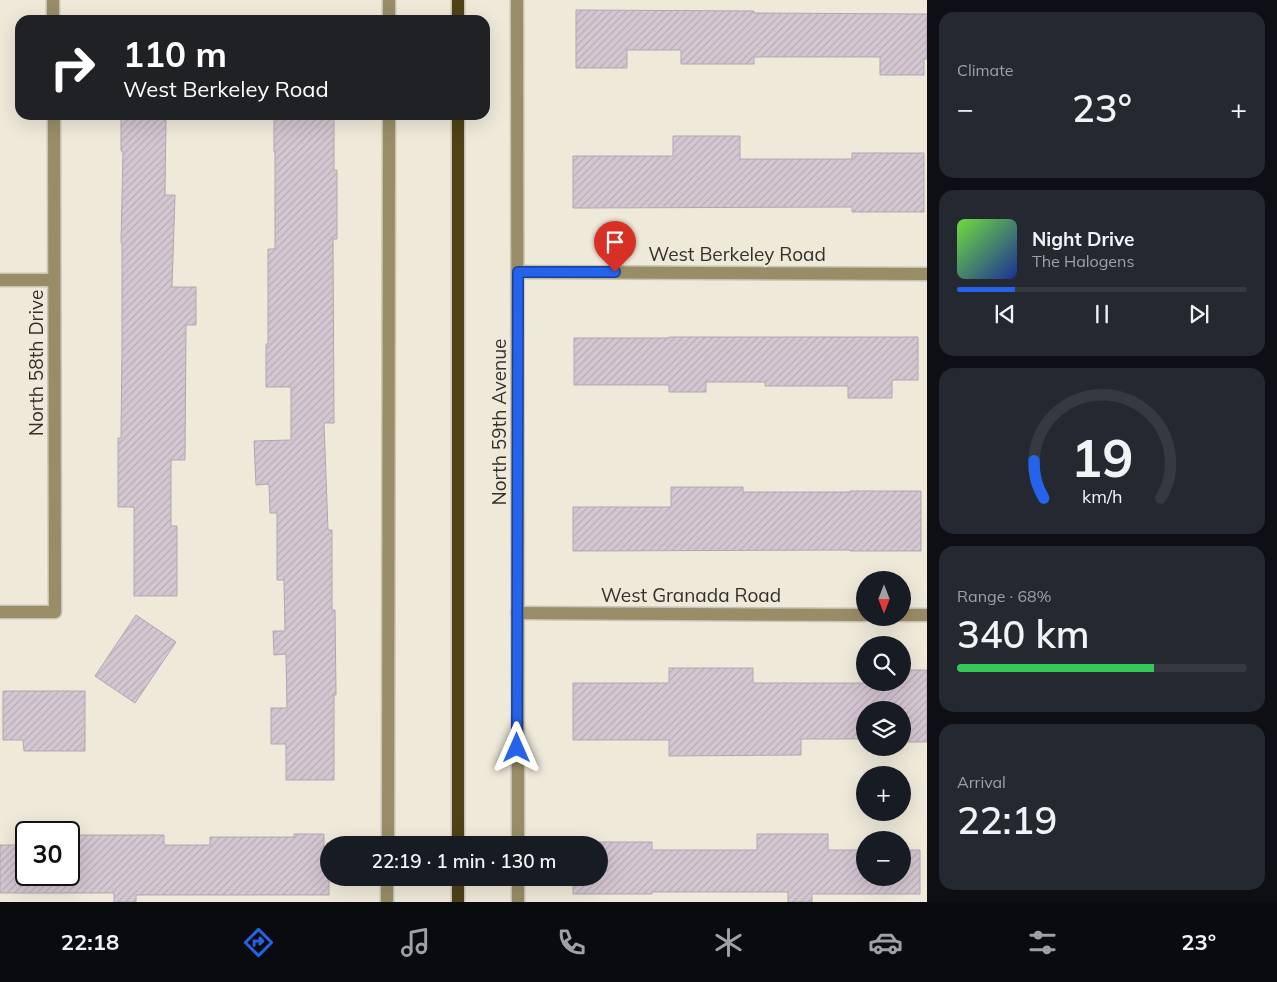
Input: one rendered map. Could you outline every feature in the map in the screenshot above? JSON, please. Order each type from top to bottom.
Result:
[{"type":"main road","points":[[458,0],[458,15]]},
{"type":"main road","points":[[458,120],[458,836]]},
{"type":"main road","points":[[458,886],[458,902]]},
{"type":"street","points":[[53,0],[53,15]]},
{"type":"street","points":[[389,0],[389,15]]},
{"type":"street","name":"North 59th Avenue","points":[[517,0],[518,836]]},
{"type":"street","name":"North 58th Drive","points":[[0,612],[55,612],[54,120]]},
{"type":"street","points":[[388,836],[389,120]]},
{"type":"street","name":"West Berkeley Road","points":[[518,272],[927,274]]},
{"type":"street","points":[[0,280],[54,280]]},
{"type":"street","name":"West Granada Road","points":[[517,613],[856,615]]},
{"type":"street","points":[[911,615],[927,615]]},
{"type":"street","points":[[387,902],[388,886]]},
{"type":"street","points":[[518,886],[518,902]]},
{"type":"building","points":[[576,10],[927,14],[927,59],[924,59],[924,75],[880,75],[880,57],[754,57],[754,64],[681,64],[681,50],[627,50],[627,68],[576,68]]},
{"type":"building","points":[[121,120],[166,120],[165,195],[175,195],[172,287],[196,287],[196,325],[186,325],[185,460],[171,460],[171,526],[177,526],[177,596],[134,596],[134,507],[118,507],[118,438],[121,438],[122,348],[121,243],[123,151],[121,151]]},
{"type":"building","points":[[274,120],[334,120],[334,170],[337,170],[337,239],[333,239],[334,423],[324,423],[328,530],[332,530],[332,610],[335,610],[334,780],[286,780],[286,744],[271,744],[271,708],[287,708],[286,654],[274,655],[273,631],[285,631],[284,580],[277,580],[277,513],[270,513],[269,484],[256,485],[254,441],[291,440],[291,387],[266,387],[268,249],[275,249]]},
{"type":"building","points":[[673,136],[740,136],[740,159],[852,159],[852,153],[924,153],[924,212],[852,212],[852,207],[573,208],[573,156],[673,156]]},
{"type":"building","points":[[918,337],[918,380],[892,380],[892,398],[848,398],[848,386],[765,386],[765,382],[706,382],[706,392],[669,392],[669,385],[574,385],[574,338]]},
{"type":"building","points":[[671,487],[743,487],[743,492],[921,491],[921,551],[573,551],[573,507],[671,507]]},
{"type":"building","points":[[136,615],[176,642],[135,703],[95,676]]},
{"type":"building","points":[[669,668],[753,668],[753,683],[856,683],[856,691],[911,691],[911,670],[927,670],[927,742],[911,742],[911,701],[856,701],[856,739],[801,739],[801,755],[669,756],[669,740],[573,740],[573,683],[669,683]]},
{"type":"building","points":[[3,691],[85,691],[85,751],[24,751],[23,740],[3,740]]},
{"type":"building","points":[[294,834],[324,834],[324,836],[320,836],[320,886],[329,886],[329,895],[136,895],[136,902],[114,902],[114,893],[0,893],[0,845],[15,845],[15,886],[80,886],[80,835],[164,835],[164,845],[210,845],[210,837],[294,837]]},
{"type":"building","points":[[757,834],[828,834],[828,850],[856,850],[856,886],[911,886],[911,850],[920,850],[920,894],[812,894],[812,902],[788,902],[788,892],[573,894],[573,886],[608,886],[608,842],[652,842],[652,850],[757,850]]},
{"type":"route","points":[[517,748],[518,272],[615,272]]}]
